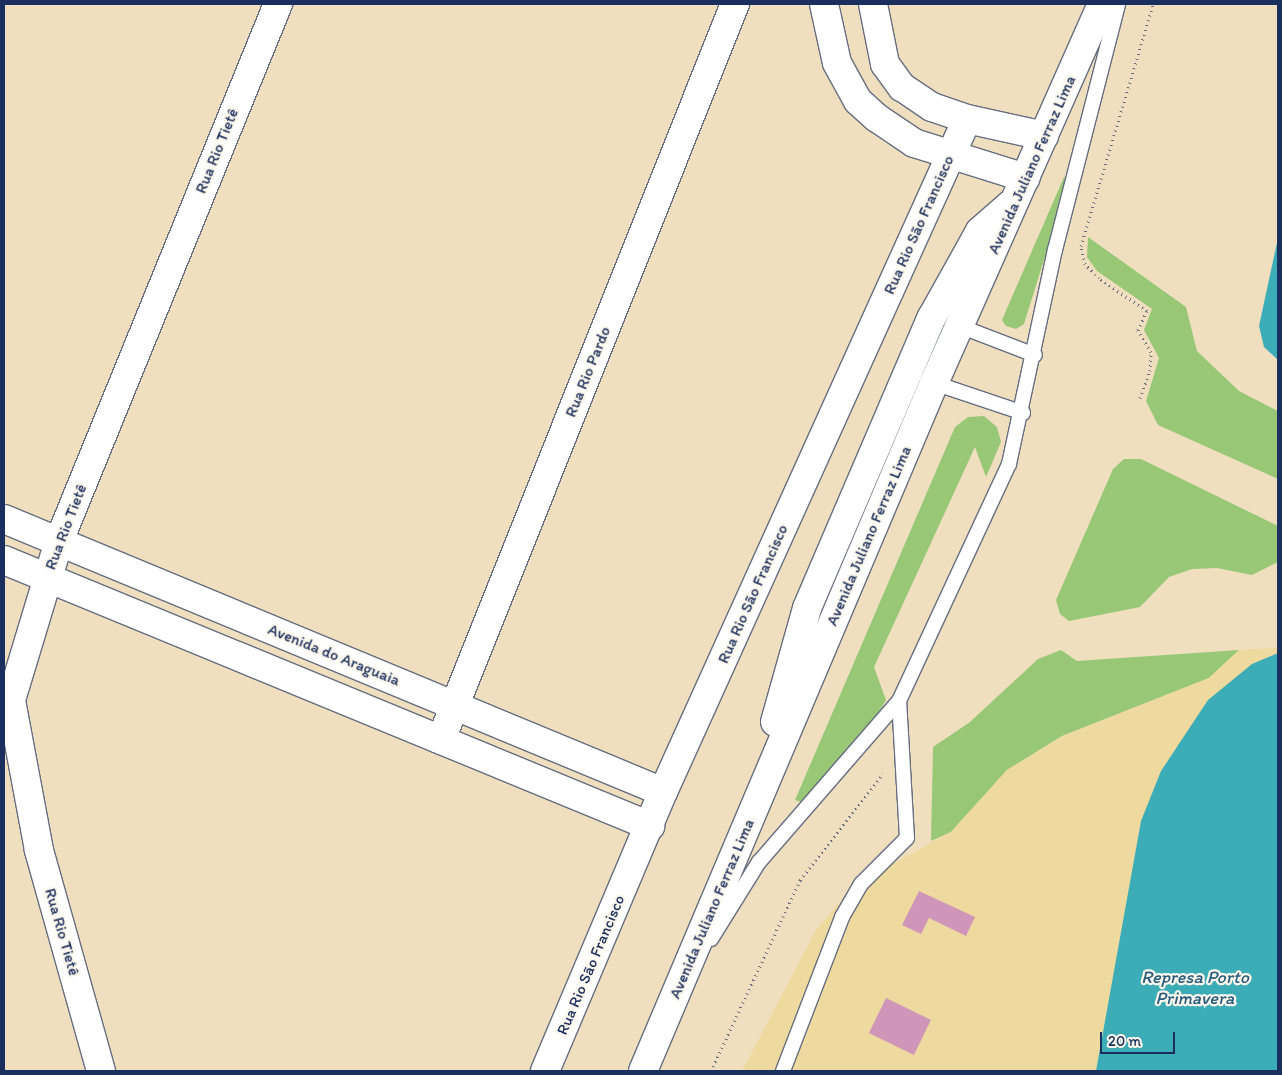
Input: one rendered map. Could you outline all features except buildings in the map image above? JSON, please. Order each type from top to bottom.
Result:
[{"type":"street","name":"Rua Rio Tietê","points":[[101,1071],[39,850],[7,700],[58,542],[278,4]]},
{"type":"street","name":"Rua Rio Pardo","points":[[441,740],[735,4]]},
{"type":"street","points":[[753,810],[807,608],[909,369],[932,317],[980,231],[1021,189],[914,143],[858,101],[837,63],[824,4]]},
{"type":"street","points":[[873,4],[891,76],[932,107],[967,119],[1044,136]]},
{"type":"street","name":"Avenida Juliano Ferraz Lima","points":[[643,1071],[934,384],[962,327],[1102,4]]},
{"type":"street","name":"Rua Rio São Francisco","points":[[545,1071],[663,792],[967,119]]},
{"type":"street","points":[[932,317],[962,327]]},
{"type":"street","points":[[909,369],[934,384]]},
{"type":"street","name":"Avenida do Araguaia","points":[[4,519],[663,792]]},
{"type":"street","points":[[4,560],[650,826]]},
{"type":"lane","points":[[671,1006],[759,862],[899,701],[1009,464],[1023,413],[1057,240],[1118,4]]},
{"type":"lane","points":[[962,327],[1034,355]]},
{"type":"lane","points":[[934,384],[1023,413]]},
{"type":"lane","points":[[784,1071],[842,917],[861,884],[907,838],[904,754],[899,701]]},
{"type":"path","points":[[1140,398],[1150,371],[1151,352],[1138,330],[1147,311],[1092,271],[1085,264],[1081,246],[1153,4]]},
{"type":"path","points":[[711,1071],[800,880],[879,778],[904,754]]},
{"type":"green space","points":[[1064,177],[1069,179],[1024,324],[1016,329],[1006,326],[1002,320]]},
{"type":"green space","points":[[1088,237],[1186,307],[1197,351],[1239,391],[1278,411],[1278,479],[1158,425],[1146,401],[1159,358],[1144,330],[1152,309],[1097,271],[1087,257]]},
{"type":"green space","points":[[984,416],[997,427],[1001,442],[986,477],[975,447],[874,667],[886,700],[870,727],[804,803],[795,800],[955,427],[968,417]]},
{"type":"green space","points":[[1124,459],[1141,459],[1278,526],[1278,562],[1252,575],[1217,568],[1192,569],[1169,577],[1140,607],[1069,621],[1060,614],[1056,600],[1113,469]]},
{"type":"green space","points":[[1061,650],[1077,661],[1239,650],[1209,678],[1062,736],[1007,770],[951,832],[931,841],[933,747],[970,722],[1038,659]]},
{"type":"sand","points":[[1278,648],[1278,653],[1252,664],[1141,821],[1096,1071],[742,1071],[816,930],[854,885],[951,832],[1007,770],[1063,736],[1209,678],[1239,650]]},
{"type":"water","points":[[1278,238],[1278,360],[1264,347],[1259,326]]},
{"type":"water","name":"Represa Porto Primavera","points":[[1278,653],[1278,1071],[1096,1071],[1141,821],[1161,771],[1208,700],[1252,664]]}]
